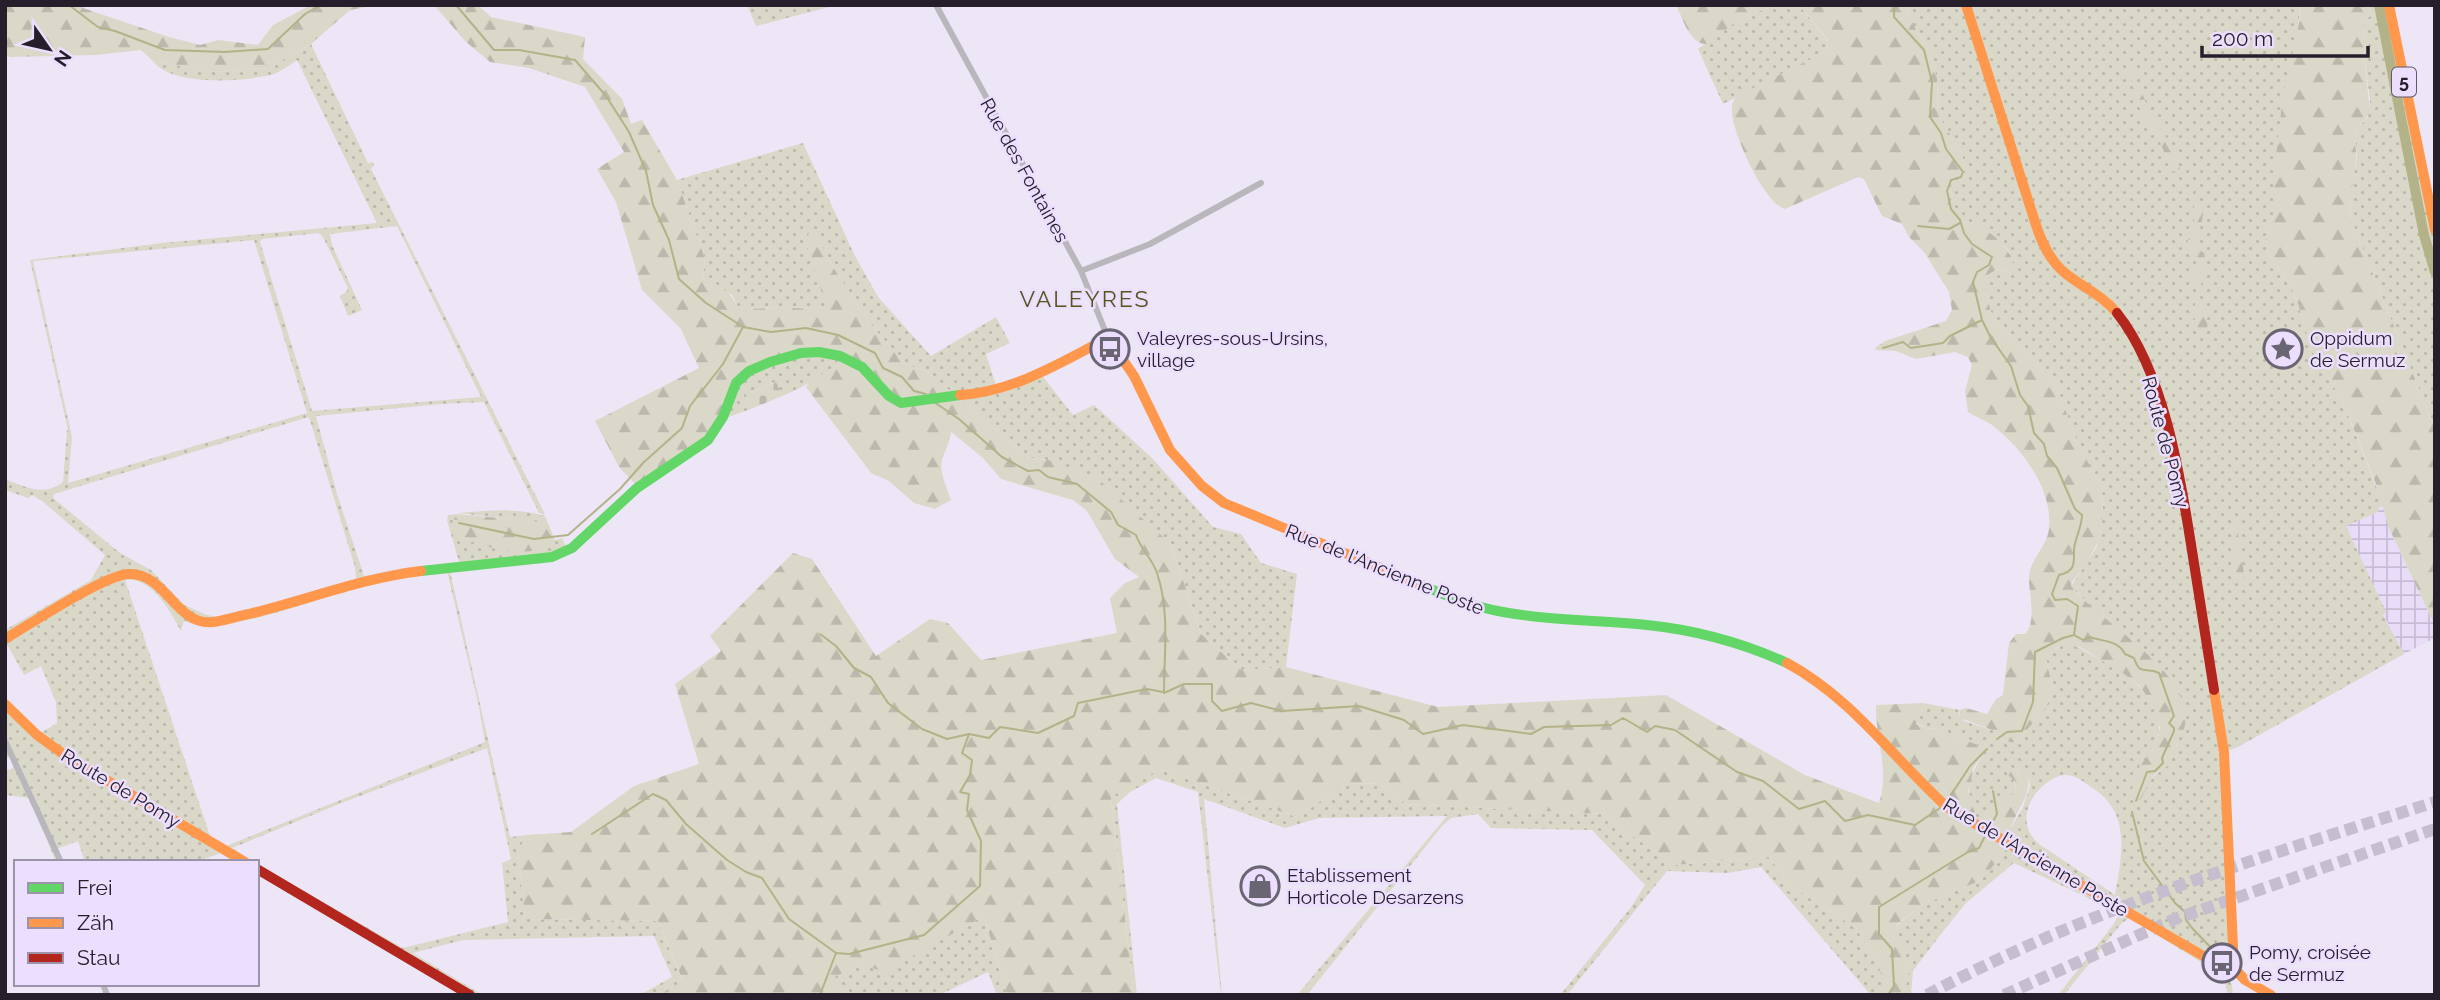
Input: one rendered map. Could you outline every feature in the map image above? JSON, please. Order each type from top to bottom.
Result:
[{"type":"street","name":"Rue des Fontaines","points":[[936,5],[1081,271],[1108,338]]},
{"type":"street","name":"Route de Pomy","points":[[1966,5],[2045,247],[2062,272],[2101,297],[2113,308],[2127,328],[2145,364],[2174,454],[2182,487],[2224,752],[2235,970]]},
{"type":"street","name":"5","points":[[2389,5],[2435,230]]},
{"type":"street","points":[[1081,271],[1150,244],[1261,183]]},
{"type":"street","points":[[5,639],[107,580],[121,575],[147,577],[190,617],[211,623],[290,604],[387,575],[463,565],[536,561],[558,556],[569,550],[637,488],[708,440],[723,417],[736,383],[749,371],[801,353],[819,352],[840,356],[862,367],[889,396],[909,404],[1007,386],[1040,373],[1108,338]]},
{"type":"street","name":"Rue de l'Ancienne Poste","points":[[1108,338],[1134,376],[1170,450],[1202,486],[1224,503],[1488,611],[1515,616],[1630,623],[1680,631],[1741,646],[1788,664],[1821,683],[1847,705],[1927,790],[1948,808],[2224,968],[2235,970],[2245,980],[2271,995]]},
{"type":"street","name":"Route de Pomy","points":[[5,704],[37,735],[66,756],[242,860]]},
{"type":"street","points":[[6,743],[60,860]]},
{"type":"street","points":[[259,870],[470,995]]},
{"type":"shaded area","points":[[2384,506],[2393,537],[2435,626],[2435,638],[2404,654],[2383,614],[2386,612],[2345,526],[2378,512],[2379,507]]},
{"type":"green space","points":[[5,5],[82,5],[83,8],[200,45],[218,40],[258,45],[273,25],[311,5],[377,5],[350,10],[311,44],[269,68],[216,72],[153,61],[141,50],[96,55],[10,57],[5,54]]},
{"type":"green space","points":[[434,5],[478,5],[491,17],[585,37],[583,59],[622,99],[631,124],[642,120],[677,180],[705,259],[703,279],[724,289],[738,307],[810,309],[826,305],[805,240],[813,227],[831,264],[868,321],[905,364],[928,372],[1029,458],[1049,460],[1097,478],[1171,544],[1201,634],[1241,670],[1286,667],[1438,707],[1666,695],[1805,775],[1879,803],[1883,766],[1876,705],[1923,703],[1916,724],[1929,729],[1937,728],[1987,749],[1974,767],[1968,792],[1979,806],[1968,820],[1983,829],[1992,805],[2016,790],[2015,781],[2008,775],[2011,767],[2021,774],[2028,767],[2027,792],[2011,828],[2011,847],[1979,881],[1922,905],[1896,925],[1910,974],[1902,995],[1876,995],[1884,984],[1878,964],[1856,928],[1790,885],[1769,857],[1675,865],[1601,814],[1406,804],[1380,784],[1348,783],[1296,817],[1160,769],[1111,797],[1134,995],[1007,995],[984,916],[885,972],[859,964],[835,977],[840,995],[659,995],[683,981],[658,921],[525,919],[518,850],[528,835],[571,832],[634,786],[699,764],[675,684],[721,651],[710,636],[793,553],[812,559],[876,656],[930,619],[948,623],[981,660],[1117,633],[1110,598],[1125,583],[1139,577],[1115,559],[1087,511],[1073,500],[1001,479],[983,458],[951,432],[941,465],[951,500],[935,509],[914,503],[889,481],[871,473],[806,387],[810,381],[843,362],[819,352],[770,362],[736,383],[716,429],[638,487],[619,467],[595,421],[699,368],[681,329],[642,290],[616,202],[597,169],[624,152],[585,87],[529,68],[490,62],[465,41]]},
{"type":"green space","points":[[747,5],[837,5],[756,26]]},
{"type":"green space","points":[[1676,5],[1776,5],[1743,17],[1706,44],[1700,43],[1691,35]]},
{"type":"green space","points":[[1776,5],[1799,5],[1828,41],[1827,51],[1723,104],[1698,49],[1743,17]]},
{"type":"green space","points":[[1799,5],[1905,5],[1917,32],[1928,47],[1937,78],[1938,115],[1962,154],[1965,167],[1963,175],[1952,179],[1948,184],[1946,189],[1949,202],[1961,222],[1988,231],[2004,245],[2013,262],[2014,271],[2010,273],[1998,269],[1989,274],[1985,289],[1993,319],[2017,341],[2058,390],[2078,444],[2102,488],[2103,514],[2099,540],[2071,586],[2158,664],[2182,699],[2186,721],[2172,758],[2168,765],[2153,776],[2140,800],[2136,801],[2131,796],[2135,773],[2151,751],[2160,728],[2153,705],[2140,686],[2080,647],[2065,645],[2056,648],[2046,660],[2053,688],[2045,710],[2015,743],[1997,739],[1995,731],[1960,718],[1960,710],[1966,708],[1987,714],[1996,699],[2003,695],[2009,643],[2016,634],[2025,634],[2029,629],[2030,571],[2049,529],[2046,499],[2033,471],[2014,445],[1992,425],[1968,412],[1965,391],[1972,365],[1968,357],[1955,352],[1916,359],[1896,351],[1876,350],[1875,348],[1885,341],[1946,321],[1952,310],[1949,292],[1924,252],[1909,237],[1902,224],[1882,216],[1864,179],[1858,177],[1785,209],[1768,194],[1743,150],[1733,121],[1732,107],[1737,96],[1827,51],[1828,40]]},
{"type":"green space","points":[[1905,5],[2301,5],[2273,216],[2266,239],[2268,255],[2284,275],[2296,297],[2312,351],[2342,400],[2384,506],[2379,507],[2378,512],[2346,526],[2386,612],[2383,615],[2404,654],[2238,747],[2224,752],[2235,970],[2012,843],[2011,828],[2023,807],[2030,786],[2027,768],[2022,774],[2011,767],[2016,790],[1983,829],[1971,822],[1970,784],[1975,768],[1987,749],[1937,728],[1929,729],[1916,723],[1923,703],[1960,710],[1959,714],[1964,721],[1995,731],[1997,739],[2015,743],[2045,710],[2053,688],[2046,659],[2055,649],[2068,645],[2080,648],[2114,667],[2135,683],[2152,702],[2157,713],[2159,733],[2151,751],[2135,773],[2149,781],[2169,763],[2186,717],[2156,662],[2102,618],[2071,586],[2099,540],[2103,514],[2102,488],[2078,444],[2058,390],[2017,341],[1993,319],[1985,289],[1986,279],[1998,269],[2010,273],[2010,253],[1988,233],[1975,225],[1961,222],[1949,202],[1946,189],[1948,184],[1952,179],[1963,175],[1965,167],[1962,154],[1938,115],[1937,78],[1928,47],[1917,32]],"holes":[[[2066,775],[2081,780],[2104,797],[2113,809],[2121,835],[2115,895],[2039,844],[2031,835],[2027,814],[2035,795],[2042,786]]]},
{"type":"green space","points":[[2301,5],[2379,5],[2380,9],[2366,19],[2363,26],[2370,112],[2356,133],[2351,219],[2435,429],[2435,626],[2389,528],[2376,484],[2342,400],[2312,351],[2296,297],[2284,275],[2268,255],[2266,239],[2273,216],[2283,95]]},
{"type":"green space","points":[[2379,5],[2389,5],[2435,245],[2435,429],[2351,219],[2350,195],[2357,157],[2355,137],[2358,128],[2368,117],[2370,101],[2363,26],[2366,19],[2380,9]]},
{"type":"green space","points":[[311,44],[368,163],[373,162],[371,169],[545,514],[539,513],[484,402],[316,416],[337,494],[364,576],[459,562],[447,520],[448,515],[457,514],[453,523],[543,523],[458,513],[502,510],[534,513],[545,516],[555,540],[562,538],[569,554],[543,563],[450,571],[510,837],[528,835],[518,850],[525,919],[658,921],[683,982],[659,995],[633,995],[645,992],[672,977],[654,936],[463,940],[413,953],[483,995],[464,995],[259,875],[259,865],[403,948],[508,922],[502,863],[511,859],[487,748],[232,848],[251,860],[233,860],[221,853],[202,860],[84,860],[78,841],[56,849],[59,860],[55,860],[29,798],[5,795],[5,771],[13,768],[13,756],[5,758],[5,705],[37,735],[57,723],[56,702],[41,666],[24,675],[8,646],[5,648],[5,630],[91,580],[105,555],[42,501],[32,495],[28,498],[5,490],[5,479],[42,490],[56,487],[63,482],[68,430],[30,260],[162,243],[377,223],[297,60],[274,74],[228,80],[192,79],[176,75],[162,69],[153,61],[216,72],[269,68]],"holes":[[[397,226],[481,397],[312,411],[260,242],[262,239],[319,233],[348,288],[340,296],[348,316],[362,310],[332,245],[330,234]],[[254,240],[307,413],[68,483],[72,437],[33,261]],[[309,417],[355,567],[356,579],[260,609],[218,617],[207,615],[184,605],[151,570],[120,553],[53,498],[54,494]],[[447,571],[485,742],[226,846],[210,836],[125,580],[144,584],[152,590],[166,605],[181,631],[184,621],[203,625],[255,618],[367,584]]]},
{"type":"green space","points":[[2133,67],[2137,76],[2137,89],[2175,154],[2180,169],[2173,172],[2159,140],[2140,109],[2128,69]]},
{"type":"green space","points":[[803,143],[854,254],[878,297],[931,356],[996,317],[1010,343],[986,354],[997,388],[1040,373],[1073,415],[1094,405],[1152,458],[1213,527],[1241,534],[1261,563],[1297,574],[1286,667],[1241,670],[1201,634],[1171,544],[1049,460],[1029,458],[928,372],[905,364],[868,321],[831,264],[813,228],[805,240],[827,305],[810,309],[738,307],[732,295],[703,279],[705,259],[677,180]]},
{"type":"green space","points":[[2196,192],[2201,202],[2203,217],[2198,234],[2198,249],[2204,253],[2206,263],[2201,286],[2193,277],[2193,270],[2198,262],[2186,245],[2194,226]]},
{"type":"green space","points":[[2196,302],[2206,316],[2208,325],[2205,334],[2191,316]]},
{"type":"green space","points":[[819,352],[843,362],[782,396],[775,382],[746,395],[751,409],[723,419],[730,397],[749,371]]},
{"type":"green space","points":[[776,382],[782,396],[751,409],[746,395]]},
{"type":"green space","points":[[457,514],[543,522],[555,544],[535,551],[521,551],[477,544],[457,533],[452,523]]},
{"type":"green space","points":[[2239,517],[2238,539],[2245,579],[2242,585],[2235,571],[2232,553],[2234,518]]},
{"type":"green space","points":[[1160,769],[1296,817],[1348,783],[1380,784],[1406,804],[1601,814],[1675,865],[1769,857],[1790,885],[1856,928],[1878,964],[1885,984],[1876,995],[1871,995],[1761,867],[1728,873],[1667,871],[1567,995],[1560,995],[1632,906],[1645,885],[1592,830],[1491,828],[1478,814],[1451,818],[1442,826],[1307,995],[1297,995],[1447,816],[1319,818],[1285,828],[1204,799],[1221,995],[1198,792],[1156,778],[1130,792],[1117,804],[1137,995],[1134,995],[1111,796]]},
{"type":"green space","points":[[2011,847],[2223,970],[2232,985],[2233,995],[2228,995],[2219,973],[2129,918],[2121,924],[2064,995],[2058,995],[2120,913],[2014,863],[1966,903],[1913,971],[1911,995],[1902,995],[1910,974],[1896,926],[1922,905],[1979,881]]},
{"type":"green space","points":[[984,916],[1007,995],[997,995],[988,972],[939,995],[840,995],[834,977],[859,964],[885,971]]},
{"type":"waterway","points":[[69,5],[98,27],[165,50],[225,52],[268,49],[305,14],[321,5]]},
{"type":"waterway","points":[[456,5],[494,50],[519,50],[575,60],[606,96],[629,132],[646,171],[653,205],[669,240],[679,279],[706,303],[743,327],[771,332],[806,328],[838,335],[875,353],[883,368],[902,377],[914,391],[926,394]]},
{"type":"waterway","points":[[1897,5],[1894,17],[1924,50],[1932,82],[1930,117],[1941,133],[1946,149],[1963,172],[1961,177],[1951,180],[1947,191],[1951,209],[1972,244],[1992,257],[1989,265],[1977,272],[1973,282],[1982,320],[2011,366],[2020,395],[2028,406],[2034,433],[2044,444],[2047,456],[2057,468],[2075,509],[2082,515],[2073,566],[2059,575],[2052,594],[2055,600],[2067,599],[2078,606],[2074,635]]},
{"type":"waterway","points":[[2379,5],[2424,235],[2435,272]]},
{"type":"waterway","points":[[1918,226],[1949,229],[1960,223]]},
{"type":"waterway","points":[[1883,348],[1903,342],[1911,348],[1943,343],[1950,336],[1982,320]]},
{"type":"waterway","points":[[459,523],[534,539],[568,535],[682,428],[690,406],[723,364],[743,327]]},
{"type":"waterway","points":[[934,402],[959,419],[1002,457],[1028,471],[1039,470],[1048,477],[1077,484],[1111,512],[1118,525],[1136,535],[1155,568],[1164,602],[1164,693],[1184,684],[1212,684],[1212,701],[1222,711],[1251,703],[1282,711],[1359,706],[1404,720],[1423,734],[1463,725],[1531,734],[1544,727],[1611,725],[1623,718],[1647,732],[1655,726],[1675,730],[1737,772],[1763,781],[1799,809],[1825,801],[1845,821],[1868,815],[1915,825],[1940,808]]},
{"type":"waterway","points":[[820,634],[836,646],[854,668],[871,677],[888,703],[922,729],[947,739],[969,734],[989,738],[1000,727],[1038,733],[1074,716],[1078,703],[1147,689],[1163,692]]},
{"type":"waterway","points":[[1997,739],[2007,732],[2022,731],[2033,702],[2035,652],[2074,635],[2083,640],[2090,637],[2115,644],[2125,654],[2134,658],[2141,669],[2159,673],[2174,716],[2169,723],[2174,731],[2162,758],[2163,763],[2155,771],[2147,772],[2136,801]]},
{"type":"waterway","points":[[592,834],[653,794],[666,800],[686,824],[727,860],[762,878],[789,919],[836,953],[849,954],[924,935],[980,886],[981,841],[967,810],[969,794],[960,792],[970,775],[972,760],[962,753],[969,734]]},
{"type":"waterway","points":[[1949,798],[1970,766],[1987,749]]},
{"type":"waterway","points":[[1990,827],[1997,814],[1993,791]]},
{"type":"waterway","points":[[2132,812],[2144,861],[2175,903],[2185,912],[2186,920],[2192,928],[2218,955]]},
{"type":"waterway","points":[[1888,995],[1894,986],[1892,949],[1879,934],[1879,907],[1968,852],[1979,848],[1985,836]]},
{"type":"waterway","points":[[820,995],[836,953]]},
{"type":"tunnel","points":[[1927,995],[1988,964],[2112,911],[2240,865],[2435,802]]},
{"type":"tunnel","points":[[2004,995],[2175,919],[2435,829]]},
{"type":"traffic: fast","points":[[421,571],[552,557],[572,548],[637,488],[708,440],[723,417],[736,383],[749,371],[770,362],[801,353],[819,352],[840,356],[862,367],[889,396],[901,403],[960,395]]},
{"type":"traffic: fast","points":[[1422,585],[1461,601],[1503,612],[1647,625],[1701,634],[1753,649],[1787,663]]},
{"type":"traffic: slow","points":[[1966,5],[2043,243],[2059,268],[2105,301],[2117,313]]},
{"type":"traffic: slow","points":[[2389,5],[2435,230]]},
{"type":"traffic: slow","points":[[960,395],[980,393],[1018,382],[1108,338],[1134,376],[1170,450],[1202,486],[1224,503],[1422,585]]},
{"type":"traffic: slow","points":[[5,639],[85,591],[128,574],[152,581],[189,616],[200,621],[213,622],[377,579],[421,571]]},
{"type":"traffic: slow","points":[[1787,663],[1810,677],[1852,711],[1948,808],[2224,968],[2235,970]]},
{"type":"traffic: slow","points":[[2214,690],[2224,752],[2234,968],[2245,980],[2271,995]]},
{"type":"traffic: slow","points":[[5,704],[37,735],[66,756],[242,860]]},
{"type":"traffic: jam","points":[[2117,313],[2134,338],[2148,367],[2169,430],[2183,496],[2214,690]]},
{"type":"traffic: jam","points":[[259,870],[470,995]]},
{"type":"place","name":"Valeyres-sous-Ursins, village","points":[[1110,349]]},
{"type":"place","name":"Oppidum de Sermuz","points":[[2283,349]]},
{"type":"place","name":"Etablissement Horticole Desarzens","points":[[1260,886]]},
{"type":"place","name":"Pomy, croisée de Sermuz","points":[[2222,963]]},
{"type":"district","name":"VALEYRES","points":[[1085,299]]}]
